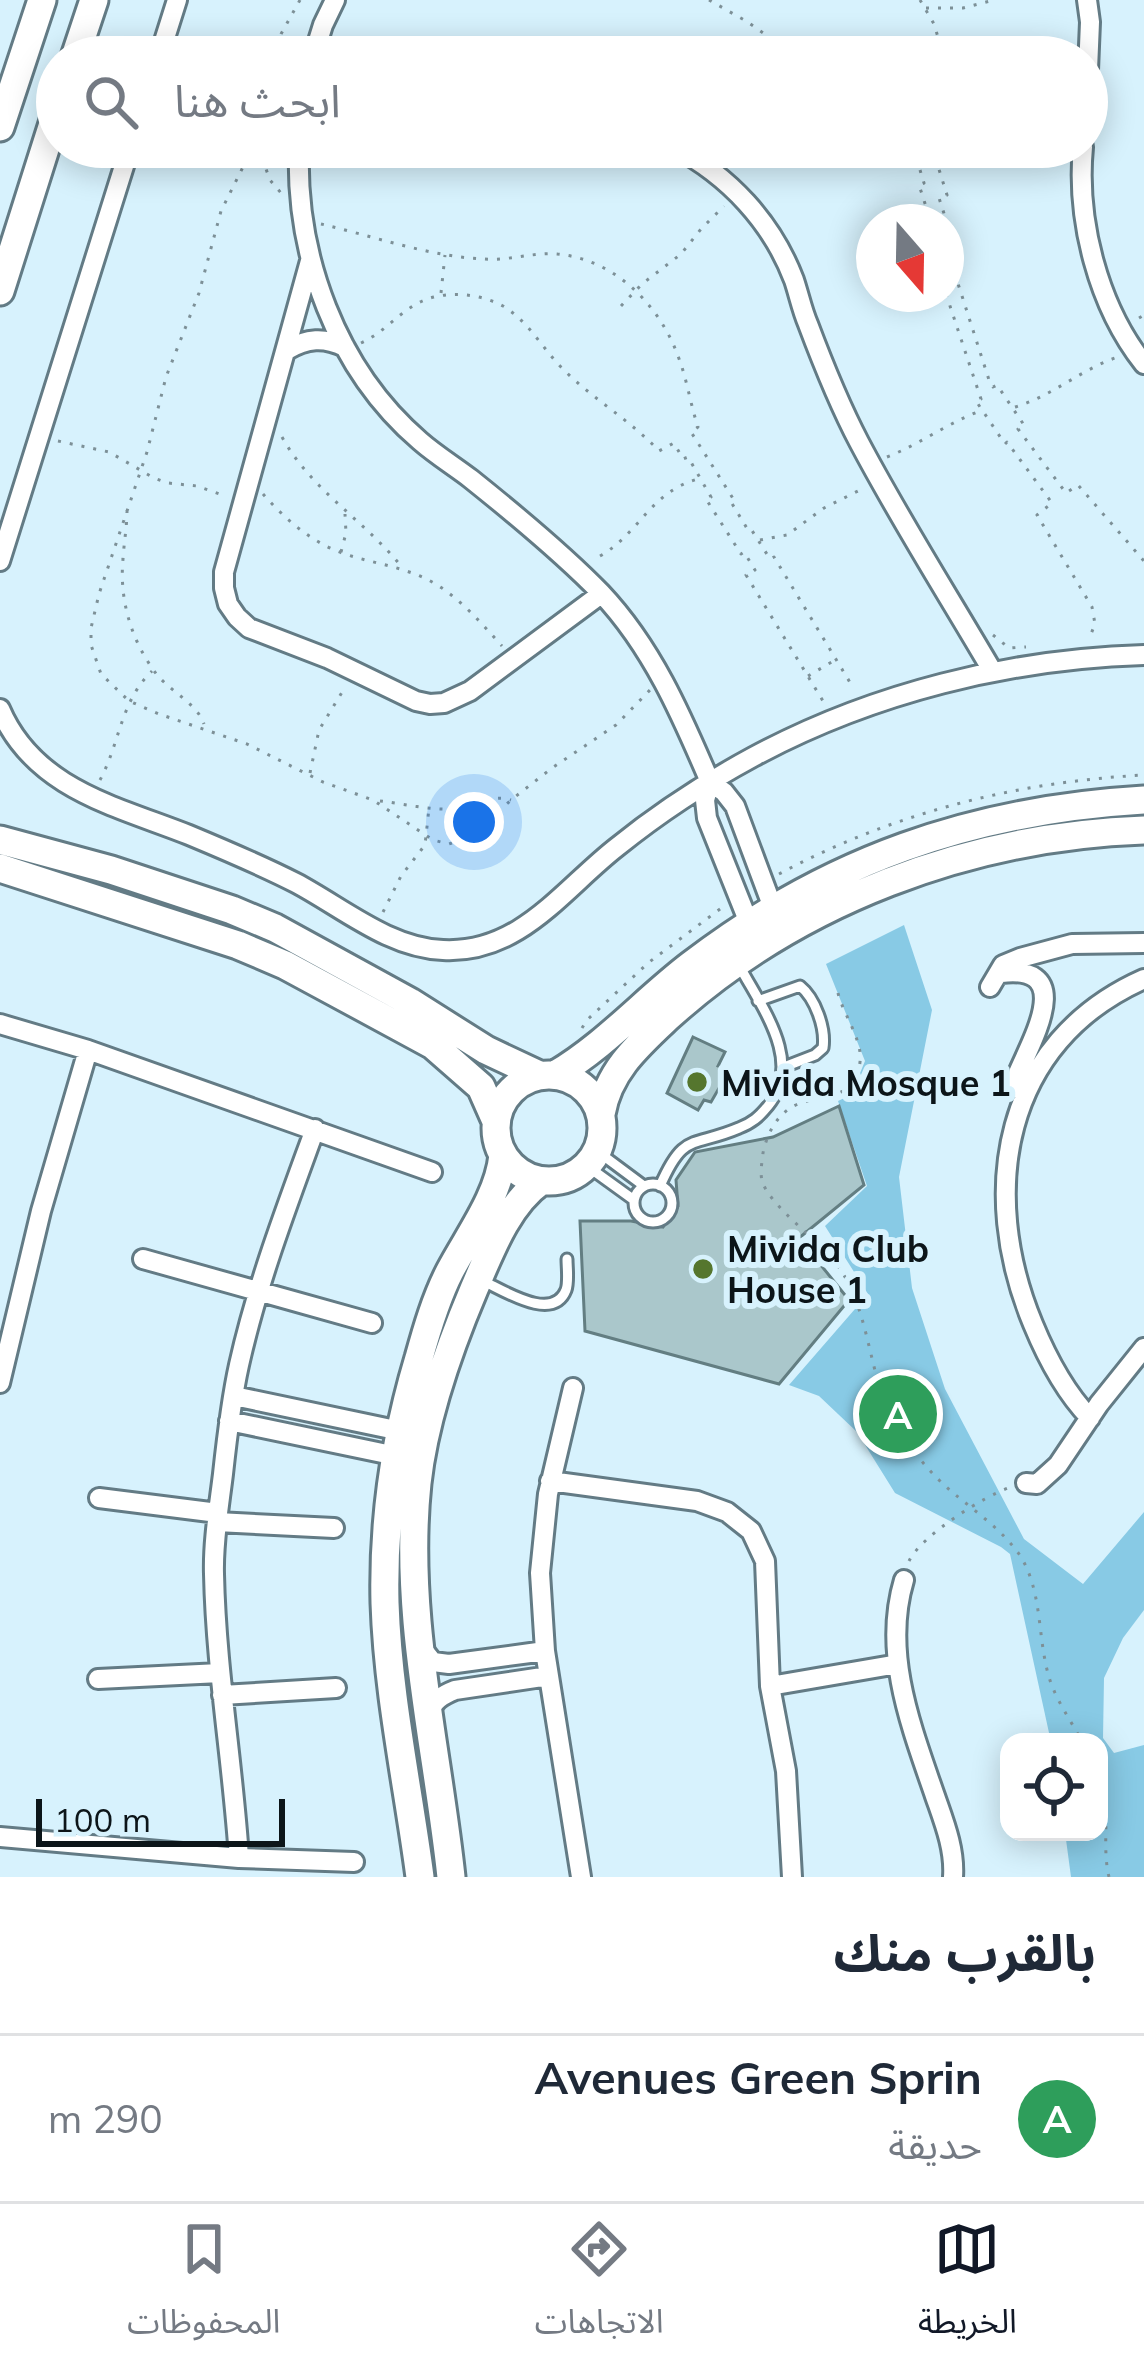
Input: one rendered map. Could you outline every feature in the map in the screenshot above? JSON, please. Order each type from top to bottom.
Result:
[{"type":"street","points":[[0,128],[42,0]]},
{"type":"street","points":[[82,36],[94,0]]},
{"type":"street","points":[[166,36],[177,0]]},
{"type":"street","points":[[320,36],[335,0]]},
{"type":"street","points":[[1087,0],[1089,36]]},
{"type":"street","points":[[0,291],[39,168]]},
{"type":"street","points":[[0,561],[123,168]]},
{"type":"street","points":[[298,168],[310,261],[345,346],[379,396],[419,441],[531,529],[601,594],[634,634],[662,677],[710,782],[735,806],[773,908]]},
{"type":"street","points":[[710,168],[756,213],[778,245],[820,358],[857,439],[993,672]]},
{"type":"street","points":[[1081,168],[1085,223],[1097,270],[1114,315],[1144,364]]},
{"type":"street","points":[[310,261],[224,572],[228,604],[237,617],[249,628],[358,671],[416,701],[445,703],[470,691],[601,594]]},
{"type":"street","points":[[287,350],[309,340],[345,346]]},
{"type":"street","points":[[0,709],[20,743],[41,766],[93,800],[256,864],[392,938],[418,947],[472,949],[522,930],[614,849],[710,782],[847,714],[993,672],[1144,655]]},
{"type":"street","points":[[710,782],[707,818],[749,923]]},
{"type":"street","points":[[0,840],[232,910],[410,1002],[486,1050],[547,1075],[579,1083],[601,1114],[592,1158],[566,1179],[541,1180],[513,1167],[496,1138],[496,1121],[510,1091],[524,1081],[547,1075],[594,1049],[677,976],[749,923],[855,864],[953,830],[1052,808],[1144,800]]},
{"type":"street","points":[[601,1114],[609,1084],[626,1059],[679,1008],[737,963],[822,912],[945,862],[1009,845],[1144,830]]},
{"type":"street","points":[[0,868],[238,945],[285,965],[433,1045],[482,1087],[496,1121]]},
{"type":"street","points":[[1024,1096],[1016,1083],[1018,1073],[1046,1003],[1041,983],[1033,976],[1019,972],[995,980],[1001,968],[1072,944],[1144,943]]},
{"type":"street","points":[[1090,1418],[1064,1385],[1020,1291],[1009,1246],[1004,1185],[1015,1121],[1049,1055],[1098,1005],[1144,979]]},
{"type":"street","points":[[0,1024],[88,1050],[432,1172]]},
{"type":"street","points":[[0,1383],[41,1211],[88,1050]]},
{"type":"street","points":[[239,1858],[220,1673],[214,1571],[217,1518],[239,1367],[285,1210],[315,1129]]},
{"type":"street","points":[[420,1877],[387,1646],[385,1562],[434,1310],[496,1184],[503,1155]]},
{"type":"street","points":[[451,1877],[417,1636],[413,1544],[417,1479],[410,1446],[478,1279],[515,1206],[541,1180]]},
{"type":"street","points":[[143,1258],[372,1323]]},
{"type":"street","points":[[1026,1483],[1037,1484],[1047,1477],[1144,1348]]},
{"type":"street","points":[[573,1388],[550,1481],[540,1573],[545,1651],[580,1877]]},
{"type":"street","points":[[234,1396],[410,1446]]},
{"type":"street","points":[[229,1421],[410,1446]]},
{"type":"street","points":[[550,1481],[697,1501],[738,1518],[751,1531],[765,1561],[770,1687],[786,1771],[792,1877]]},
{"type":"street","points":[[99,1498],[217,1518],[334,1528]]},
{"type":"street","points":[[904,1580],[895,1622],[898,1664],[913,1732],[949,1837],[953,1877]]},
{"type":"street","points":[[417,1636],[427,1658],[441,1664],[545,1651]]},
{"type":"street","points":[[770,1687],[898,1664]]},
{"type":"street","points":[[98,1678],[220,1673]]},
{"type":"street","points":[[428,1725],[432,1705],[448,1692],[549,1676]]},
{"type":"street","points":[[222,1695],[336,1688]]},
{"type":"street","points":[[0,1837],[239,1858],[353,1862]]},
{"type":"lane","points":[[660,1186],[678,1152],[693,1142],[757,1120],[774,1099],[783,1057],[737,963]]},
{"type":"lane","points":[[758,1001],[800,986],[807,991],[824,1031],[823,1048],[784,1067]]},
{"type":"lane","points":[[592,1158],[644,1186],[660,1186],[671,1196],[666,1218],[644,1220],[634,1200],[592,1158]]},
{"type":"lane","points":[[634,1200],[644,1186]]},
{"type":"lane","points":[[478,1279],[533,1304],[547,1305],[566,1289],[567,1259]]},
{"type":"path","points":[[280,36],[301,0]]},
{"type":"path","points":[[709,0],[766,36]]},
{"type":"path","points":[[920,0],[938,36]]},
{"type":"path","points":[[926,8],[963,8],[994,0]]},
{"type":"path","points":[[245,168],[221,211],[199,293],[166,377],[99,594],[91,645],[101,674],[129,701],[268,753],[373,800],[449,844],[465,841],[563,760],[616,725],[662,677]]},
{"type":"path","points":[[265,168],[284,196]]},
{"type":"path","points":[[919,168],[925,204]]},
{"type":"path","points":[[939,168],[947,195],[939,198],[960,263],[952,266],[990,383],[997,385],[1024,425],[1018,429],[1066,494],[1078,485],[1144,561]]},
{"type":"path","points":[[621,306],[681,254],[725,205]]},
{"type":"path","points":[[302,219],[445,253],[497,260],[548,254],[580,258],[610,271],[636,291],[660,321],[678,356],[698,427],[691,432],[731,502],[770,559],[774,557],[854,689]]},
{"type":"path","points":[[441,295],[445,253]]},
{"type":"path","points":[[345,346],[373,338],[416,303],[441,295],[472,295],[514,314],[564,371],[659,451],[674,443],[683,460],[688,458],[710,496],[706,499],[755,570],[746,575],[823,700]]},
{"type":"path","points":[[952,312],[981,399],[976,400],[1052,503],[1037,515],[1092,607],[1095,624],[1090,639],[1104,638]]},
{"type":"path","points":[[1011,408],[1044,397],[1087,369],[1115,358]]},
{"type":"path","points":[[271,407],[291,454],[403,569]]},
{"type":"path","points":[[886,457],[982,411]]},
{"type":"path","points":[[58,441],[109,452],[168,483],[225,496]]},
{"type":"path","points":[[251,478],[287,519],[312,538],[340,553],[403,569],[434,583],[461,603],[513,659]]},
{"type":"path","points":[[600,556],[622,542],[664,494],[700,478]]},
{"type":"path","points":[[758,540],[787,535],[824,508],[864,488]]},
{"type":"path","points":[[127,508],[123,593],[136,641],[153,670],[201,716],[204,728]]},
{"type":"path","points":[[340,553],[346,533],[344,512]]},
{"type":"path","points":[[970,634],[988,629],[1009,648],[1033,646]]},
{"type":"path","points":[[808,676],[836,660]]},
{"type":"path","points":[[99,782],[129,701],[153,670]]},
{"type":"path","points":[[310,775],[326,716],[358,671]]},
{"type":"path","points":[[373,800],[459,808],[494,797],[511,800]]},
{"type":"path","points":[[375,928],[401,876],[421,852],[428,836],[429,806]]},
{"type":"path","points":[[838,993],[861,1060],[852,1084],[841,1094],[798,1104],[777,1119],[766,1141],[762,1181],[772,1199],[836,1263],[858,1302],[895,1425],[947,1488],[1022,1558],[1032,1581],[1048,1676],[1077,1733]]},
{"type":"path","points":[[904,1580],[911,1555],[928,1537],[997,1492],[1026,1483]]},
{"type":"path","points":[[1106,1841],[1109,1877]]},
{"type":"shaded area","points":[[904,925],[932,1010],[899,1177],[912,1288],[945,1389],[1024,1539],[1083,1584],[1144,1512],[1144,1610],[1123,1638],[1104,1678],[1103,1733],[1049,1733],[1010,1554],[895,1493],[857,1432],[819,1396],[789,1385],[868,1294],[825,1226],[867,1186],[838,1101],[851,1095],[865,1061],[826,964]]},
{"type":"shaded area","points":[[1108,1745],[1114,1753],[1144,1745],[1144,1877],[1071,1877],[1066,1841],[1108,1841]]},
{"type":"building","name":"Mivida Mosque 1","points":[[693,1037],[725,1052],[718,1066],[729,1071],[711,1102],[704,1100],[698,1110],[667,1093]]},
{"type":"building","name":"Mivida Club House 1","points":[[839,1106],[864,1185],[799,1238],[849,1300],[779,1384],[585,1331],[580,1221],[631,1221],[663,1227],[678,1206],[676,1180],[695,1152],[773,1137]]},
{"type":"place","name":"Mivida Mosque 1","points":[[697,1082]]},
{"type":"place","name":"Mivida Club House 1","points":[[703,1269]]},
{"type":"place","name":"Avenues Green Sprin","points":[[898,1414]]}]
